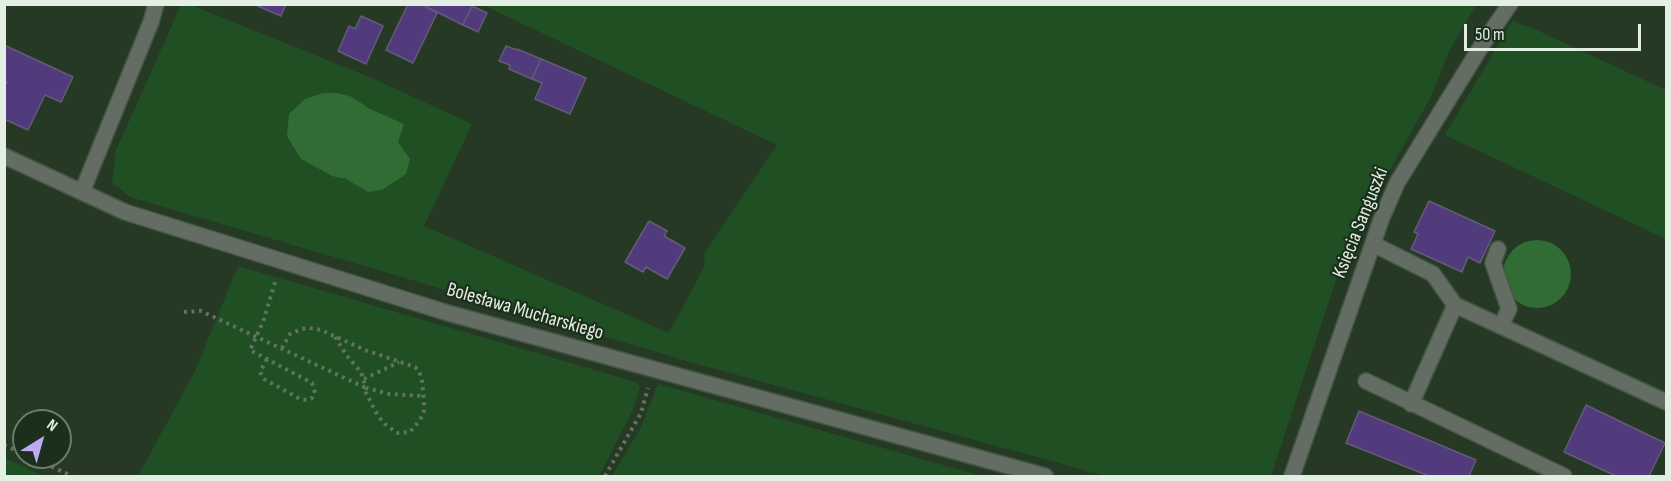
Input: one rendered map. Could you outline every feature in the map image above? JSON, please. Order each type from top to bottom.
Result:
[{"type":"street","points":[[82,192],[151,22],[156,4]]},
{"type":"street","name":"Księcia Sanguszki","points":[[1292,477],[1373,244],[1397,183],[1510,4]]},
{"type":"street","name":"Bolesława Mucharskiego","points":[[4,156],[125,212],[448,313],[1046,477]]},
{"type":"street","points":[[1373,244],[1433,274],[1455,305],[1666,402]]},
{"type":"street","points":[[1498,249],[1493,263],[1509,309],[1501,326]]},
{"type":"street","points":[[1412,404],[1455,305]]},
{"type":"street","points":[[1366,381],[1538,471],[1564,477]]},
{"type":"path","points":[[267,359],[260,372],[264,379],[300,399],[312,398],[315,393],[312,383],[267,359],[250,350],[263,322],[281,261]]},
{"type":"path","points":[[184,312],[201,311],[366,388],[390,394],[423,396]]},
{"type":"path","points":[[282,348],[290,334],[301,329],[321,330],[335,336],[365,350],[400,361],[419,371],[423,411],[420,420],[410,432],[400,434],[391,430],[378,416],[366,393],[364,378],[335,336]]},
{"type":"path","points":[[364,378],[400,361]]},
{"type":"path","points":[[605,477],[641,413],[653,370]]},
{"type":"path","points":[[56,469],[72,477]]},
{"type":"shaded area","points":[[181,5],[191,5],[374,79],[472,124],[424,226],[669,333],[705,265],[704,254],[777,145],[483,5],[1476,5],[1450,49],[1431,97],[1348,244],[1271,476],[1106,476],[697,364],[130,197],[112,182],[116,150]]},
{"type":"shaded area","points":[[1512,21],[1666,90],[1666,239],[1445,135]]},
{"type":"shaded area","points":[[323,93],[338,93],[352,97],[370,109],[404,124],[398,142],[410,159],[406,174],[382,190],[368,192],[346,179],[332,176],[301,159],[287,136],[289,114],[305,99]]},
{"type":"shaded area","points":[[1544,240],[1556,246],[1565,255],[1571,267],[1569,287],[1561,298],[1544,308],[1530,308],[1513,298],[1505,287],[1503,267],[1513,250],[1524,242]]},
{"type":"shaded area","points":[[238,266],[636,382],[640,388],[633,410],[599,476],[138,476],[195,371]]},
{"type":"shaded area","points":[[658,384],[980,476],[612,476],[640,429]]},
{"type":"shaded area","points":[[5,458],[12,461],[12,469],[28,469],[43,476],[5,476]]},
{"type":"building","points":[[253,4],[286,4],[281,16]]},
{"type":"building","points":[[408,4],[421,4],[437,13],[413,63],[386,50]]},
{"type":"building","points":[[421,4],[469,4],[472,6],[463,25]]},
{"type":"building","points":[[472,6],[487,13],[478,32],[463,25]]},
{"type":"building","points":[[361,16],[383,26],[366,64],[338,51],[349,26],[355,29]]},
{"type":"building","points":[[4,45],[73,77],[61,102],[45,95],[28,130],[4,119],[4,87],[7,82],[4,81]]},
{"type":"building","points":[[506,46],[541,59],[532,79],[509,69],[510,65],[499,61]]},
{"type":"building","points":[[541,59],[586,78],[570,114],[535,99],[542,83],[532,79]]},
{"type":"building","points":[[1429,201],[1495,231],[1480,263],[1468,257],[1462,272],[1411,249],[1418,234],[1414,232]]},
{"type":"building","points":[[649,221],[667,231],[664,236],[685,248],[667,279],[646,267],[643,272],[625,262]]},
{"type":"building","points":[[1586,405],[1665,443],[1649,476],[1616,476],[1564,452]]},
{"type":"building","points":[[1359,411],[1476,460],[1469,476],[1429,476],[1346,443]]}]
